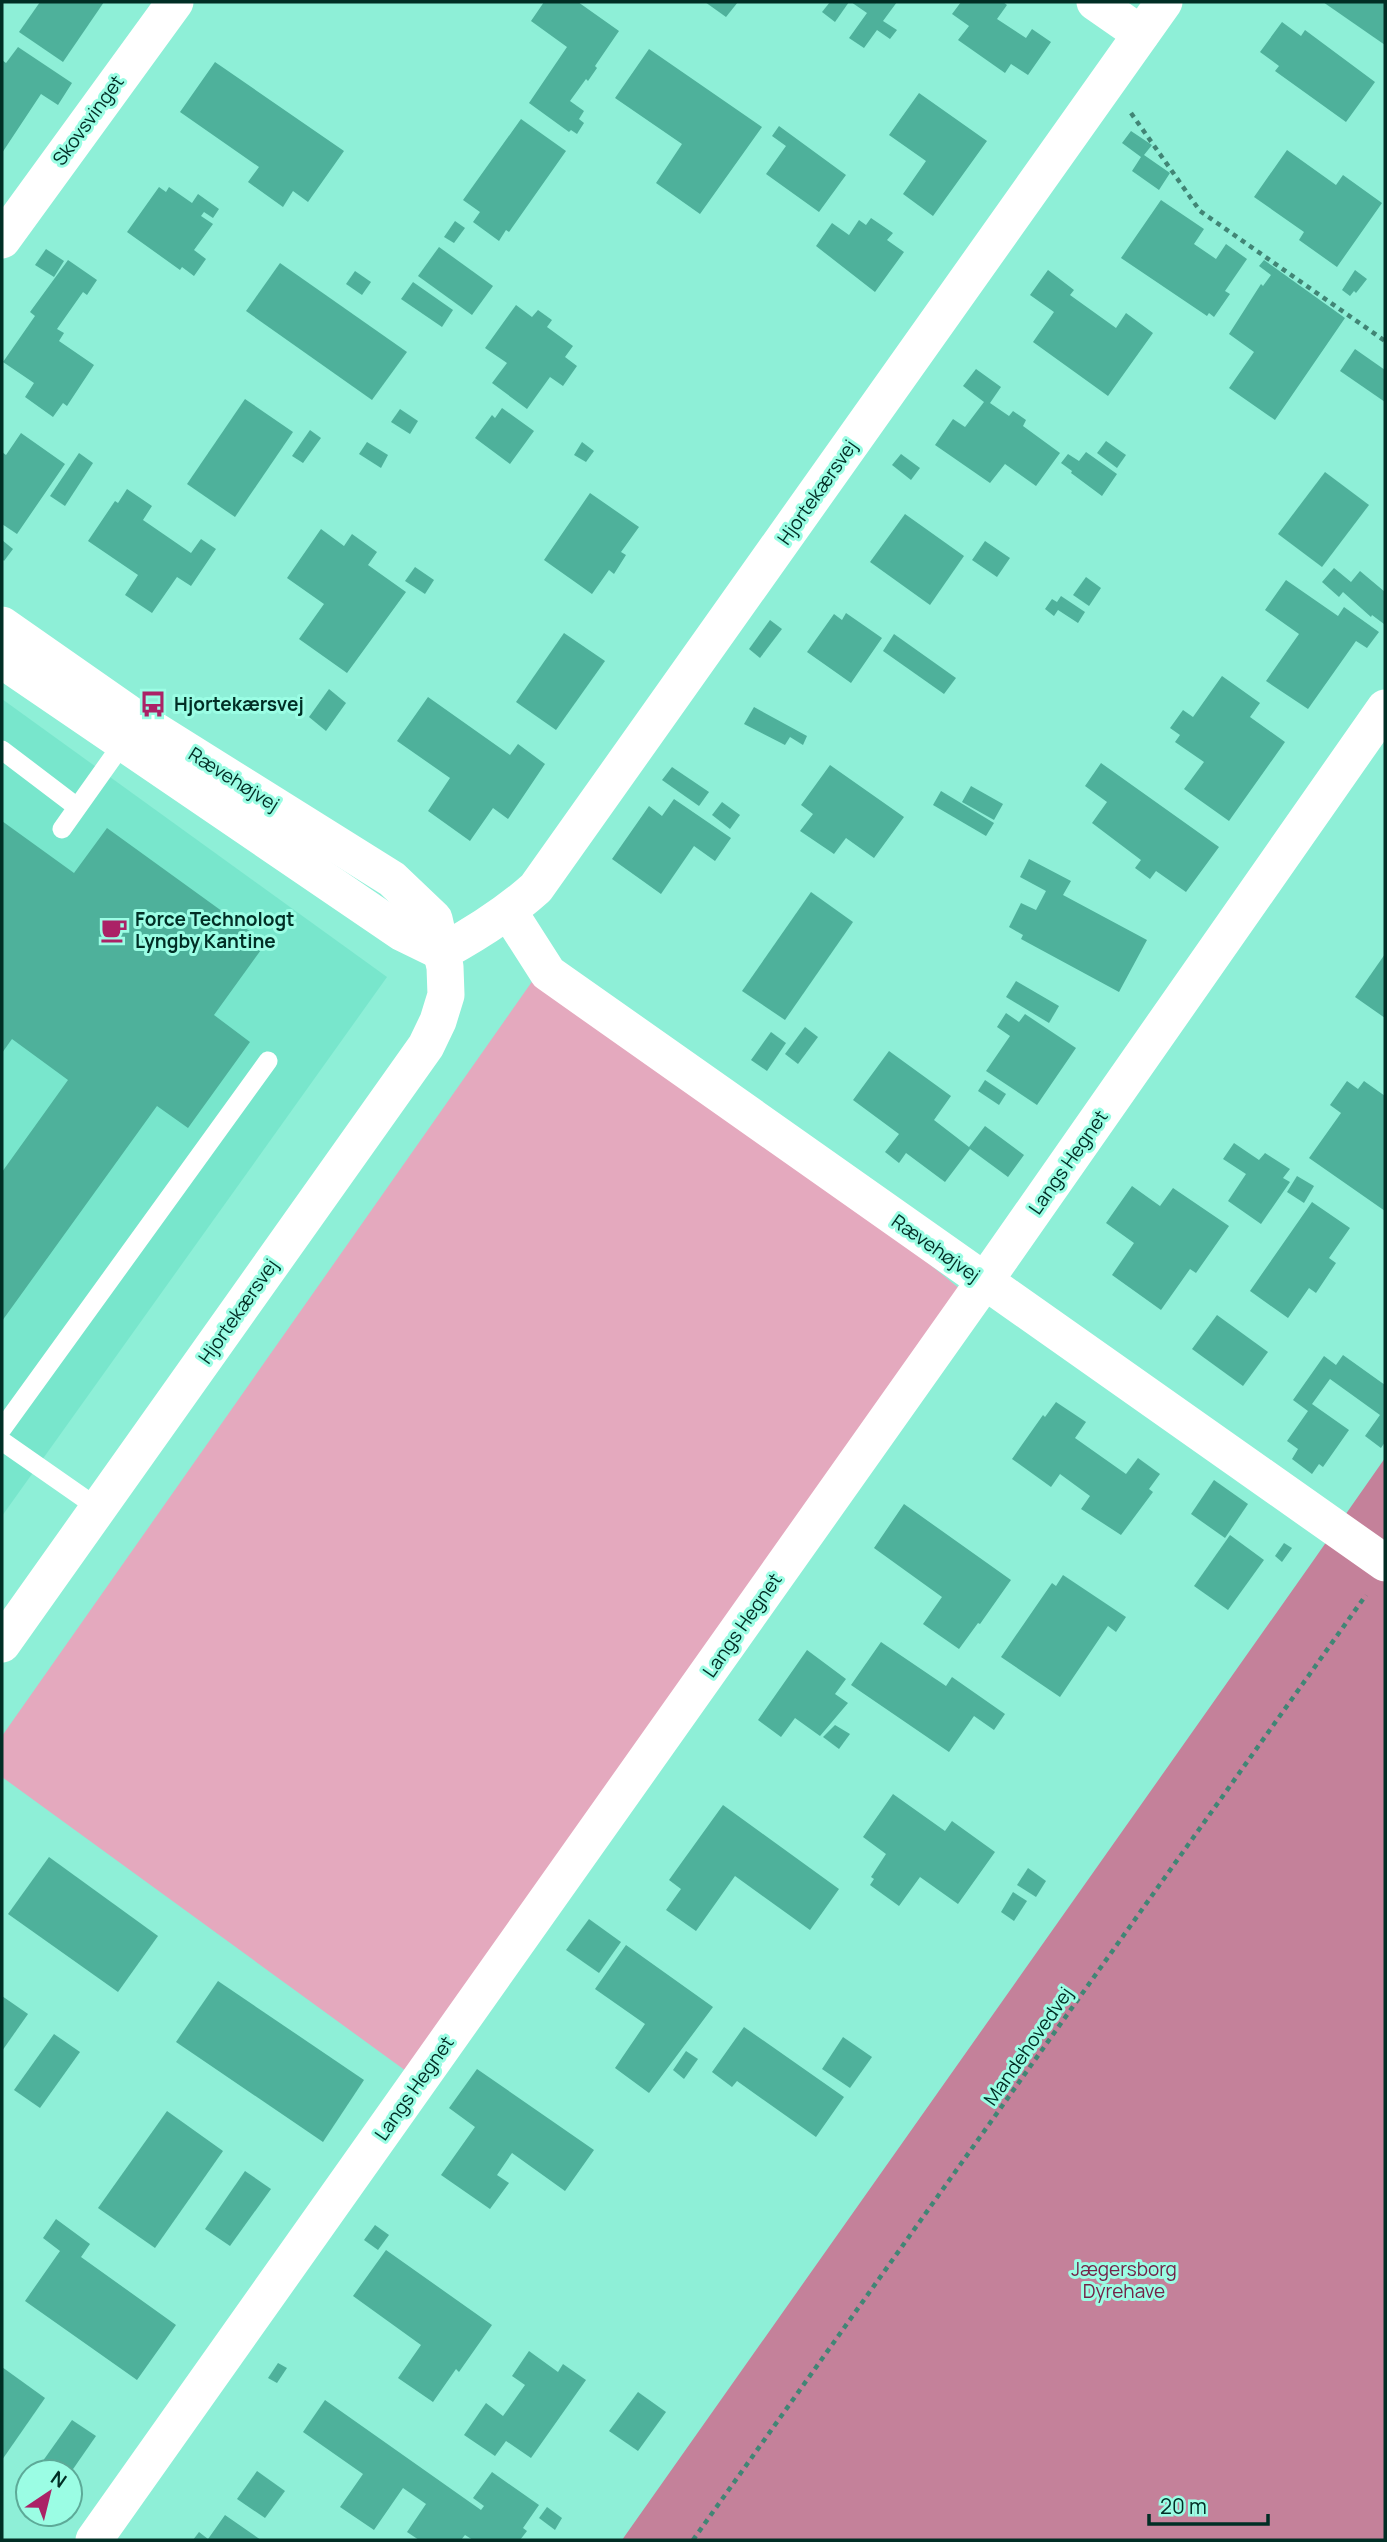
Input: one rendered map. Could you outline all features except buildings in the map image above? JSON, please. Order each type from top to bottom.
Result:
[{"type":"street","name":"Skovsvinget","points":[[2,240],[175,2]]},
{"type":"street","points":[[1096,2],[1142,34]]},
{"type":"street","name":"Hjortekærsvej","points":[[2,1644],[426,1045],[438,1021],[446,995],[444,959],[509,912],[536,888],[1164,2]]},
{"type":"street","name":"Rævehøjvej","points":[[2,625],[138,720],[392,879],[434,919],[444,959]]},
{"type":"street","name":"Rævehøjvej","points":[[2,660],[444,959]]},
{"type":"street","name":"Langs Hegnet","points":[[94,2540],[984,1282],[1385,708]]},
{"type":"street","name":"Rævehøjvej","points":[[509,912],[548,973],[984,1282],[1377,1577]]},
{"type":"lane","points":[[62,829],[123,743]]},
{"type":"lane","points":[[2,750],[77,807]]},
{"type":"lane","points":[[2,1429],[268,1061]]},
{"type":"lane","points":[[2,1441],[98,1508]]},
{"type":"path","points":[[1108,81],[1200,211],[1385,341]]},
{"type":"path","name":"Mandehovedvej","points":[[693,2540],[1377,1577]]},
{"type":"shaded area","points":[[2,699],[387,977],[2,1516]]},
{"type":"shaded area","points":[[550,956],[960,1289],[406,2071],[2,1777],[2,1736]]},
{"type":"green space","name":"Jægersborg Dyrehave","points":[[1385,1458],[1385,2540],[622,2540],[1313,1561]]},
{"type":"place","name":"Hjortekærsvej","points":[[153,704]]},
{"type":"place","name":"Force Technologt Lyngby Kantine","points":[[114,930]]}]
